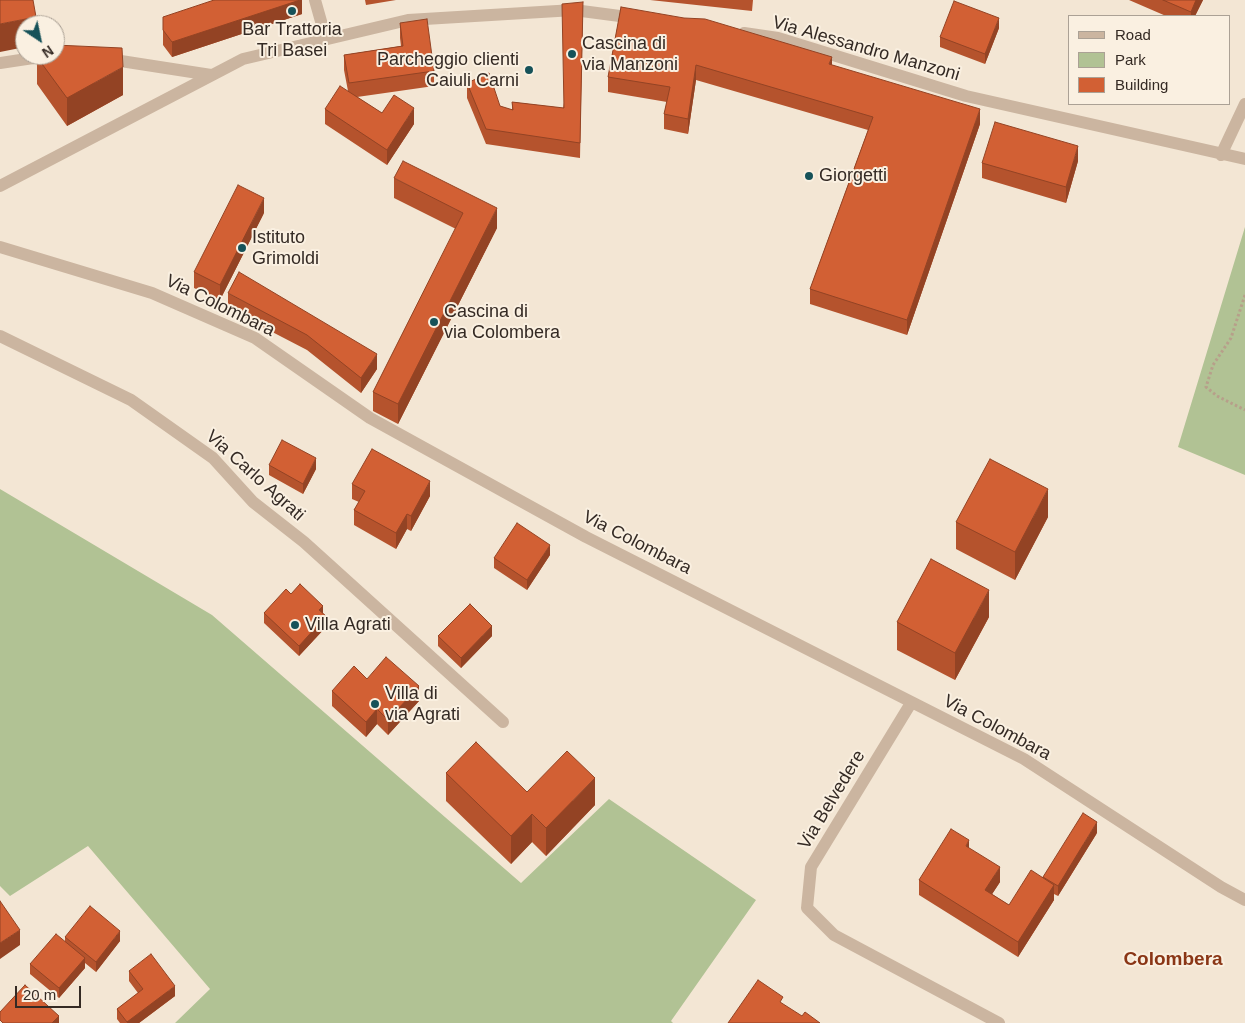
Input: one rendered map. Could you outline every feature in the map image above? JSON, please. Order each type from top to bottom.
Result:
[{"type":"street","points":[[315,0],[326,39]]},
{"type":"street","points":[[0,186],[243,59],[408,20],[576,5],[652,21]]},
{"type":"street","name":"Via Alessandro Manzoni","points":[[729,31],[778,38],[966,96],[1245,159]]},
{"type":"street","points":[[95,58],[211,75]]},
{"type":"street","points":[[0,62],[15,60]]},
{"type":"street","points":[[1221,155],[1245,104]]},
{"type":"street","name":"Via Colombara","points":[[0,247],[152,293],[255,338],[370,418],[586,537],[1024,759],[1245,900]]},
{"type":"street","name":"Via Carlo Agrati","points":[[0,336],[131,400],[213,458],[253,502],[304,542],[503,722]]},
{"type":"street","name":"Via Belvedere","points":[[911,703],[811,867],[807,908],[834,935],[998,1023]]},
{"type":"path","points":[[1245,295],[1231,338],[1213,365],[1206,387],[1217,396],[1245,410]]},
{"type":"green space","points":[[1245,227],[1245,475],[1178,447]]},
{"type":"green space","points":[[0,489],[212,615],[521,883],[609,799],[756,900],[671,1021],[673,1023],[175,1023],[210,989],[88,846],[10,896],[0,886]]},
{"type":"building","points":[[0,0],[33,0],[36,15],[15,15],[15,21],[0,24]]},
{"type":"building","points":[[214,0],[300,0],[172,42],[163,30],[163,17]]},
{"type":"building","points":[[1163,0],[1196,0],[1191,12]]},
{"type":"building","points":[[954,1],[999,18],[985,54],[940,37]]},
{"type":"building","name":"Cascina di via Manzoni","points":[[583,2],[580,143],[486,129],[467,83],[489,73],[500,106],[513,110],[512,102],[564,108],[562,4]]},
{"type":"building","points":[[621,7],[684,18],[705,19],[832,57],[829,64],[980,109],[907,320],[810,289],[873,117],[696,65],[688,119],[664,114],[670,87],[608,77]]},
{"type":"building","points":[[427,19],[434,71],[349,83],[344,55],[403,46],[400,23]]},
{"type":"building","points":[[65,45],[122,48],[123,67],[67,98],[43,65],[65,65]]},
{"type":"building","points":[[340,86],[382,113],[394,95],[414,108],[387,150],[325,109]]},
{"type":"building","points":[[995,122],[1078,146],[1066,187],[982,163]]},
{"type":"building","points":[[403,161],[497,208],[398,404],[373,392],[463,213],[394,178]]},
{"type":"building","points":[[238,185],[264,198],[220,285],[194,272]]},
{"type":"building","points":[[239,272],[377,354],[361,378],[307,335],[228,293]]},
{"type":"building","points":[[282,440],[316,458],[303,484],[269,465]]},
{"type":"building","points":[[372,449],[430,481],[411,516],[407,514],[396,533],[354,510],[365,491],[352,484]]},
{"type":"building","points":[[990,459],[1048,489],[1015,552],[956,522]]},
{"type":"building","points":[[517,523],[550,545],[527,580],[494,558]]},
{"type":"building","points":[[931,559],[989,590],[955,653],[897,622]]},
{"type":"building","name":"Villa Agrati","points":[[300,584],[323,606],[319,610],[326,616],[299,646],[264,613],[286,589],[291,594]]},
{"type":"building","points":[[470,604],[492,626],[461,658],[438,636]]},
{"type":"building","points":[[386,657],[419,686],[388,720],[377,709],[366,722],[332,691],[354,666],[367,679]]},
{"type":"building","points":[[476,742],[527,792],[567,751],[595,778],[546,828],[532,814],[511,836],[446,773]]},
{"type":"building","points":[[1083,813],[1097,822],[1058,886],[1043,877]]},
{"type":"building","points":[[951,829],[969,840],[966,846],[1000,867],[985,890],[1009,905],[1031,870],[1054,885],[1018,942],[919,880]]},
{"type":"building","points":[[0,901],[20,930],[0,943]]},
{"type":"building","points":[[90,906],[120,931],[96,962],[65,937]]},
{"type":"building","points":[[56,934],[85,958],[59,988],[30,964]]},
{"type":"building","points":[[151,954],[175,986],[127,1022],[117,1009],[143,989],[129,971]]},
{"type":"building","points":[[758,980],[783,997],[780,1002],[802,1016],[805,1012],[820,1023],[728,1023]]},
{"type":"building","points":[[25,985],[59,1016],[52,1023],[3,1023],[0,1020],[0,1012]]},
{"type":"place","name":"Bar Trattoria Tri Basei","points":[[292,11]]},
{"type":"place","name":"Cascina di via Manzoni","points":[[572,54]]},
{"type":"place","name":"Parcheggio clienti Caiuli Carni","points":[[529,70]]},
{"type":"place","name":"Giorgetti","points":[[809,176]]},
{"type":"place","name":"Istituto Grimoldi","points":[[242,248]]},
{"type":"place","name":"Cascina di via Colombera","points":[[434,322]]},
{"type":"place","name":"Villa Agrati","points":[[295,625]]},
{"type":"place","name":"Villa di via Agrati","points":[[375,704]]},
{"type":"district","name":"Colombera","points":[[1173,960]]}]
